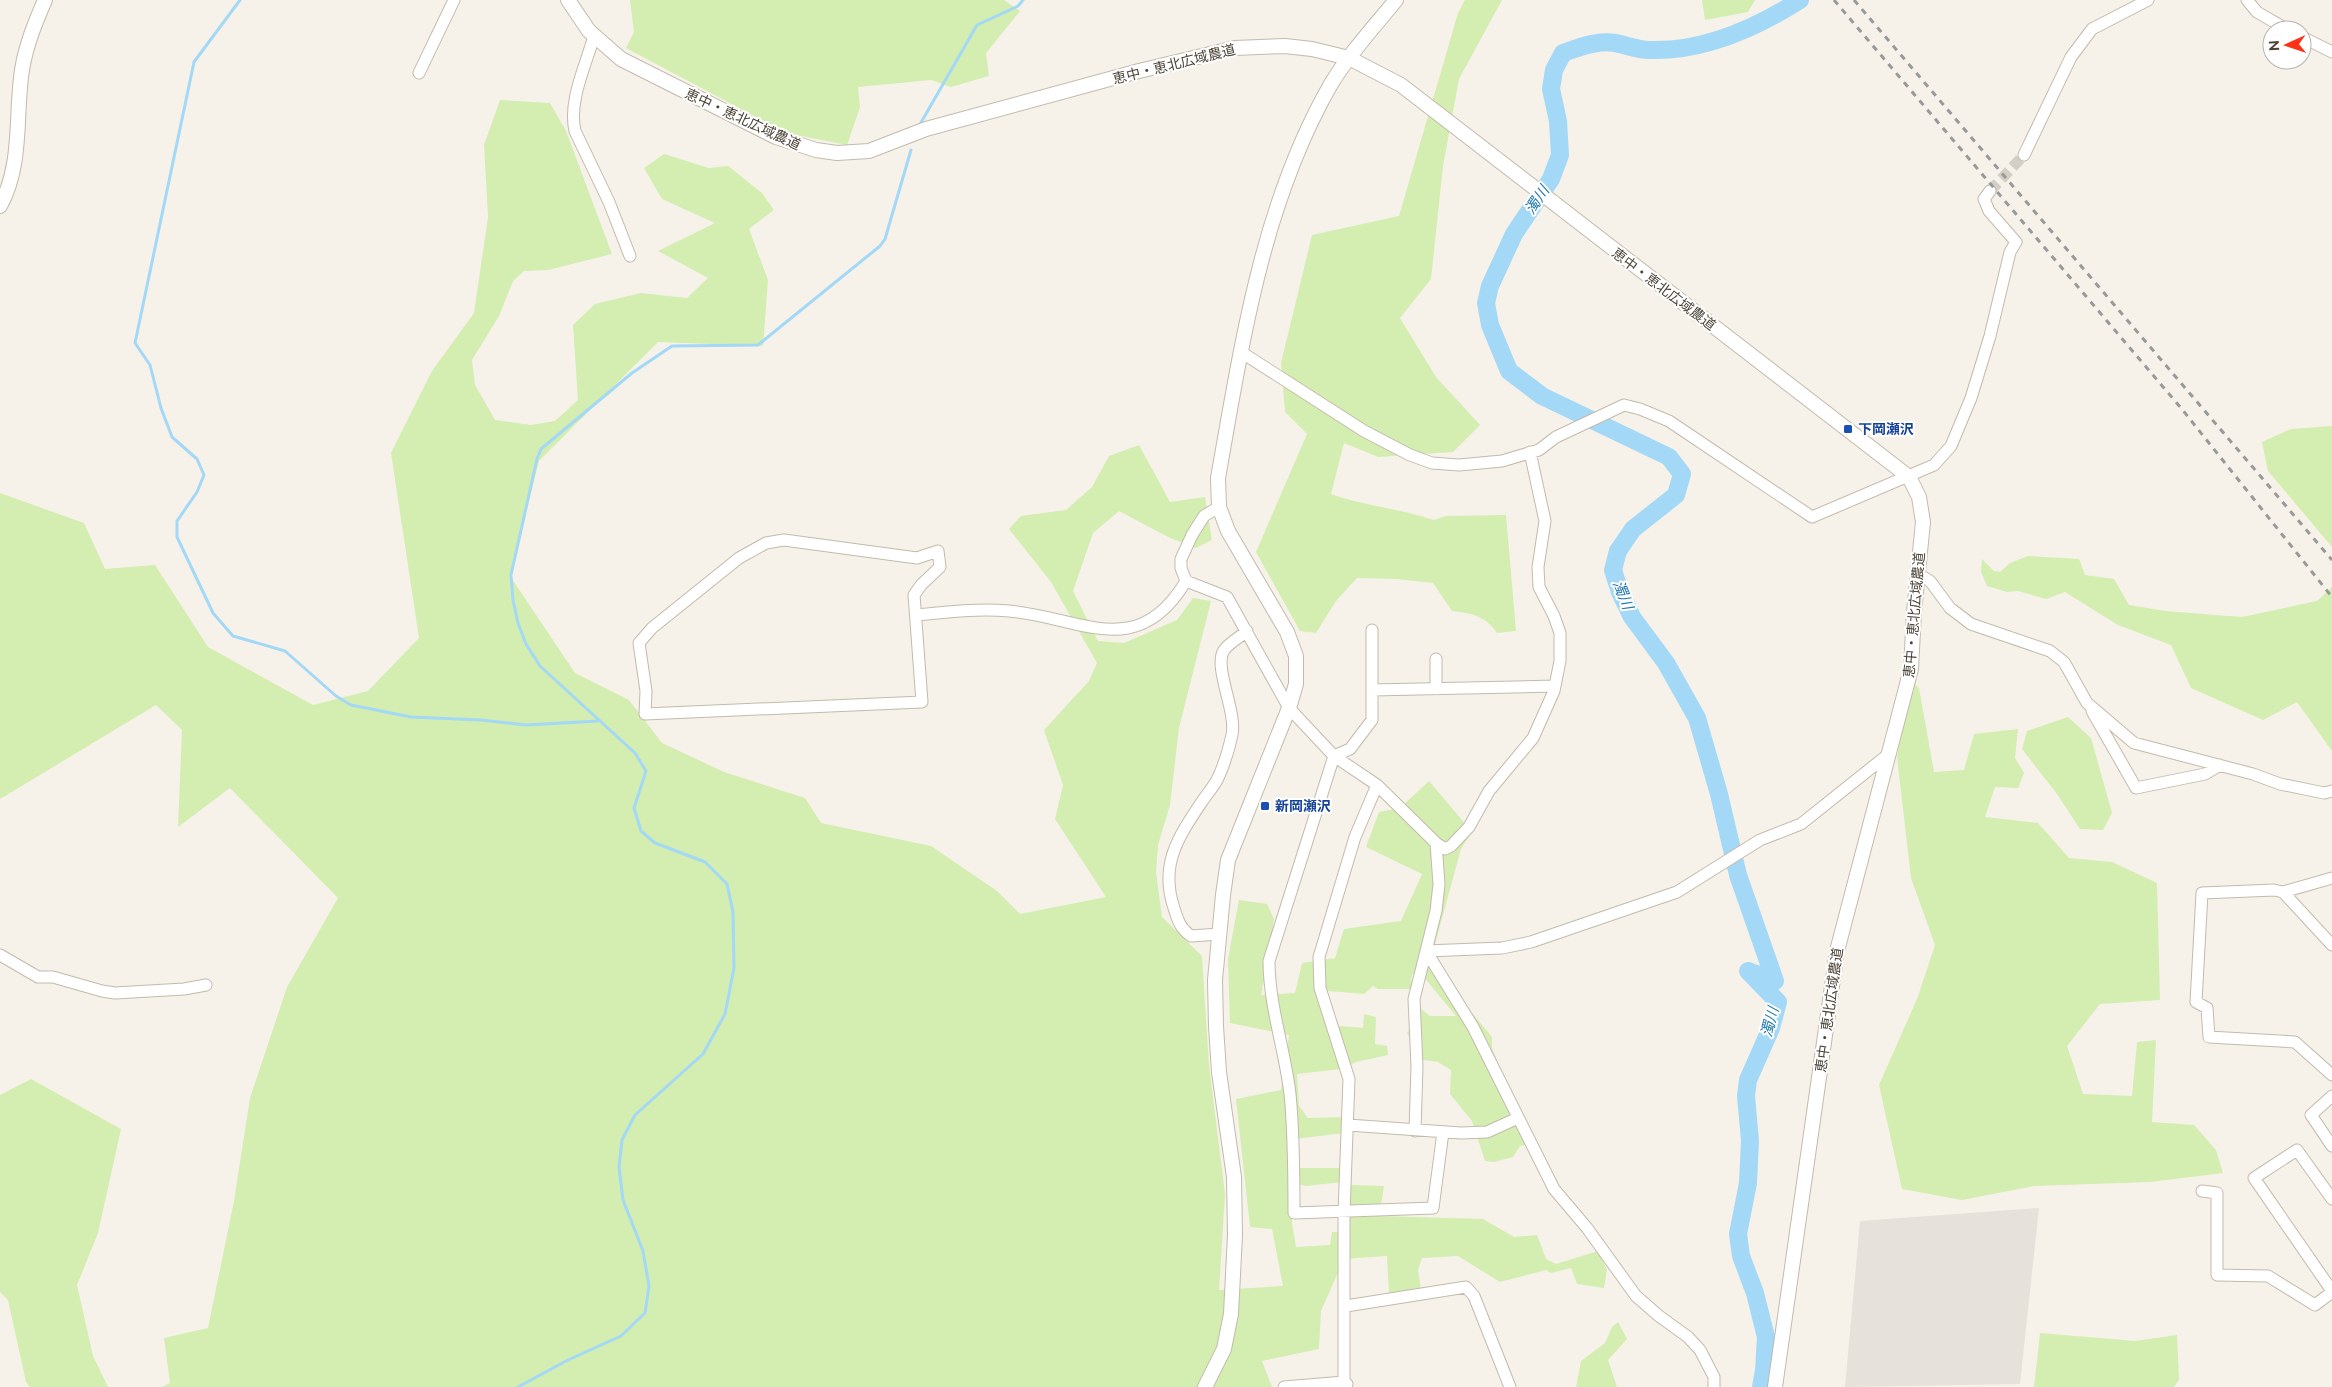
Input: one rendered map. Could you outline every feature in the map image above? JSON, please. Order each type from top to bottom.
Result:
[{"type":"street","points":[[0,206],[8,188],[16,155],[24,58],[33,28],[45,0]]},
{"type":"street","points":[[419,73],[454,0]]},
{"type":"street","name":"恵中・恵北広域農道","points":[[568,0],[577,16],[594,36],[621,59],[642,71],[776,137],[809,149],[837,153],[869,151],[926,129],[1139,71],[1235,48],[1286,46],[1349,58],[1401,85],[1555,206],[1910,478],[1919,497],[1923,522],[1911,669],[1837,951],[1775,1387]]},
{"type":"street","points":[[1205,1387],[1224,1349],[1231,1314],[1235,1235],[1234,1177],[1220,1081],[1215,980],[1228,860],[1289,708],[1296,684],[1296,656],[1287,632],[1228,531],[1219,507],[1218,478],[1241,352],[1270,229],[1290,168],[1331,84],[1349,58],[1396,0]]},
{"type":"street","points":[[2024,154],[2071,57],[2092,29],[2148,0]]},
{"type":"street","points":[[2247,0],[2258,12],[2271,20]]},
{"type":"street","points":[[594,36],[573,109],[573,122],[575,131],[609,202],[630,256]]},
{"type":"street","points":[[2312,42],[2332,52]]},
{"type":"street","points":[[1241,352],[1364,431],[1410,455],[1432,463],[1459,465],[1502,461],[1539,450],[1556,437],[1624,405],[1640,409],[1669,421],[1812,517],[1910,478],[1934,465],[1951,446],[1971,398],[1990,336],[2010,252],[2016,242],[1988,211],[1984,199],[1990,191]]},
{"type":"street","points":[[1219,507],[1204,516],[1192,535],[1181,559],[1181,568],[1186,581],[1227,597],[1289,708],[1334,756],[1377,785],[1436,843],[1445,849],[1451,846],[1469,827],[1489,790],[1533,738],[1555,686],[1560,661],[1560,633],[1554,616],[1538,587],[1538,567],[1545,521],[1530,452]]},
{"type":"street","points":[[784,540],[917,558],[938,551],[940,567],[921,585],[914,595],[917,615],[922,702],[645,714],[646,691],[639,643],[652,628],[723,570],[747,552],[766,543],[784,540]]},
{"type":"street","points":[[1918,574],[1930,581],[1950,608],[1972,624],[2050,651],[2064,662],[2136,788],[2205,774],[2220,765]]},
{"type":"street","points":[[917,615],[965,610],[1008,611],[1057,619],[1088,628],[1102,630],[1124,629],[1139,626],[1163,610],[1179,593],[1186,581]]},
{"type":"street","points":[[1372,630],[1372,720],[1350,749],[1334,756],[1269,961],[1269,984],[1278,1020],[1290,1095],[1294,1214],[1433,1208],[1443,1132]]},
{"type":"street","points":[[1219,934],[1191,936],[1180,928],[1170,898],[1168,866],[1182,832],[1217,780],[1226,758],[1233,734],[1233,715],[1228,690],[1224,683],[1221,656],[1225,648],[1247,631]]},
{"type":"street","points":[[1436,658],[1436,689]]},
{"type":"street","points":[[1372,690],[1555,686]]},
{"type":"street","points":[[2087,703],[2134,743],[2220,765],[2280,784],[2332,792]]},
{"type":"street","points":[[1426,951],[1502,948],[1531,942],[1677,892],[1760,840],[1801,824],[1890,753]]},
{"type":"street","points":[[1284,1387],[1345,1385],[1344,1213],[1349,1079],[1320,988],[1318,971],[1319,957],[1355,836],[1377,785]]},
{"type":"street","points":[[1415,1131],[1417,1066],[1414,999],[1436,911],[1439,884],[1436,843]]},
{"type":"street","points":[[2332,878],[2284,892],[2274,890],[2202,893],[2196,1002],[2207,1008],[2208,1037],[2295,1042],[2332,1075]]},
{"type":"street","points":[[2284,892],[2332,945]]},
{"type":"street","points":[[1426,951],[1473,1027],[1503,1083],[1518,1118],[1554,1189],[1587,1228],[1636,1296],[1688,1337],[1700,1350],[1714,1377],[1714,1387]]},
{"type":"street","points":[[0,955],[38,977],[53,977],[115,993],[184,989],[206,985]]},
{"type":"street","points":[[2332,1096],[2311,1115],[2332,1146]]},
{"type":"street","points":[[1348,1125],[1415,1131],[1486,1132],[1518,1118]]},
{"type":"street","points":[[2202,1191],[2217,1192],[2217,1275],[2268,1276],[2315,1305],[2332,1292],[2254,1178],[2297,1150],[2332,1199]]},
{"type":"street","points":[[1346,1306],[1466,1287],[1474,1296],[1510,1387]]},
{"type":"shaded area","points":[[2039,1208],[2020,1384],[1845,1387],[1860,1221]]},
{"type":"green space","points":[[630,0],[1004,0],[1020,11],[986,53],[989,76],[951,87],[931,80],[858,87],[860,107],[847,145],[786,133],[626,48],[634,32]]},
{"type":"green space","points":[[1465,0],[1502,0],[1459,79],[1443,166],[1431,279],[1400,318],[1436,377],[1480,425],[1453,452],[1378,457],[1344,443],[1331,494],[1434,520],[1446,516],[1506,515],[1516,631],[1497,633],[1493,627],[1478,616],[1452,611],[1433,583],[1397,579],[1357,578],[1336,601],[1316,633],[1300,631],[1256,552],[1307,434],[1285,412],[1281,363],[1312,235],[1399,216],[1458,13]]},
{"type":"green space","points":[[1702,0],[1755,0],[1748,12],[1705,20]]},
{"type":"green space","points":[[500,100],[550,103],[566,131],[612,254],[548,270],[524,271],[513,281],[499,316],[472,360],[475,385],[495,420],[531,425],[555,421],[578,400],[573,325],[595,304],[641,293],[687,298],[708,278],[658,251],[715,223],[662,199],[644,168],[664,154],[709,168],[728,166],[762,193],[774,210],[749,229],[768,280],[763,346],[658,342],[539,461],[510,576],[575,673],[629,700],[662,743],[724,772],[805,798],[821,823],[931,846],[997,891],[1020,914],[1106,897],[1055,819],[1063,785],[1044,730],[1089,681],[1097,663],[1051,582],[1009,529],[1021,516],[1066,510],[1092,487],[1109,456],[1139,445],[1170,502],[1205,497],[1212,540],[1196,548],[1168,537],[1119,511],[1093,533],[1073,591],[1098,641],[1124,643],[1177,620],[1193,598],[1211,601],[1179,728],[1170,805],[1158,845],[1156,872],[1162,917],[1202,956],[1209,1065],[1225,1194],[1219,1290],[1283,1286],[1272,1229],[1250,1227],[1236,1099],[1281,1090],[1289,1035],[1230,1023],[1228,959],[1239,900],[1267,904],[1274,919],[1261,995],[1295,993],[1302,963],[1335,958],[1344,929],[1401,921],[1422,874],[1366,847],[1379,812],[1400,808],[1429,781],[1472,832],[1461,849],[1430,962],[1492,1037],[1492,1048],[1502,1074],[1507,1110],[1528,1126],[1534,1143],[1520,1146],[1513,1157],[1494,1162],[1485,1161],[1472,1121],[1450,1094],[1451,1070],[1438,1062],[1423,1060],[1407,1033],[1418,1018],[1416,1005],[1430,1016],[1456,1016],[1418,970],[1412,975],[1411,980],[1415,988],[1413,989],[1378,989],[1373,986],[1364,994],[1317,990],[1328,1025],[1363,1028],[1364,1014],[1376,1017],[1375,1044],[1387,1046],[1388,1055],[1356,1062],[1341,1069],[1297,1074],[1299,1106],[1308,1118],[1344,1117],[1344,1133],[1295,1139],[1297,1168],[1343,1168],[1343,1182],[1306,1186],[1292,1182],[1292,1223],[1296,1247],[1330,1245],[1332,1232],[1342,1232],[1348,1219],[1351,1185],[1384,1186],[1379,1216],[1483,1219],[1514,1237],[1537,1235],[1546,1259],[1556,1264],[1598,1251],[1607,1270],[1604,1288],[1577,1284],[1571,1268],[1551,1273],[1546,1270],[1500,1282],[1458,1256],[1422,1258],[1418,1270],[1421,1290],[1389,1294],[1387,1256],[1344,1259],[1321,1311],[1319,1349],[1262,1361],[1272,1387],[162,1387],[170,1383],[164,1338],[208,1328],[234,1201],[250,1098],[287,987],[338,898],[230,788],[178,827],[182,730],[156,705],[0,799],[0,493],[84,523],[105,569],[155,565],[208,647],[313,705],[368,691],[419,638],[391,453],[432,371],[474,313],[488,217],[484,145]]},
{"type":"green space","points":[[2332,426],[2332,547],[2268,471],[2262,442],[2291,429]]},
{"type":"green space","points":[[2028,556],[2079,559],[2085,575],[2114,579],[2129,605],[2165,611],[2242,617],[2317,601],[2332,587],[2332,751],[2297,702],[2263,720],[2191,688],[2171,645],[2118,625],[2065,592],[2046,599],[2018,591],[2007,592],[1987,586],[1981,572],[1982,559],[1994,571],[2000,572],[2010,563]]},
{"type":"green space","points":[[1911,680],[1919,688],[1934,772],[1964,770],[1974,734],[2018,729],[2015,758],[2024,773],[2018,788],[1995,787],[1985,817],[2038,823],[2069,858],[2112,862],[2157,883],[2160,1000],[2100,1004],[2067,1046],[2083,1094],[2132,1096],[2137,1042],[2156,1040],[2152,1122],[2194,1125],[2216,1150],[2223,1173],[2150,1182],[2034,1186],[1962,1200],[1902,1189],[1879,1085],[1917,999],[1935,945],[1911,878],[1897,757]]},
{"type":"green space","points":[[2068,717],[2091,738],[2112,813],[2103,830],[2080,829],[2057,794],[2022,749],[2027,731]]},
{"type":"green space","points":[[31,1079],[121,1129],[98,1233],[77,1285],[93,1356],[108,1387],[30,1387],[26,1382],[8,1300],[0,1292],[0,1095]]},
{"type":"green space","points":[[1618,1322],[1627,1339],[1608,1360],[1617,1387],[1576,1387],[1581,1361],[1605,1343],[1612,1327]]},
{"type":"green space","points":[[2040,1333],[2135,1341],[2177,1335],[2179,1380],[2174,1387],[2034,1387]]},
{"type":"waterway","points":[[240,0],[194,62],[135,343],[150,365],[161,408],[172,437],[197,459],[204,475],[197,492],[177,521],[177,537],[213,613],[233,636],[285,651],[336,696],[351,705],[411,717],[481,720],[526,725],[598,721]]},
{"type":"waterway","points":[[919,126],[977,25],[1018,6],[1023,0]]},
{"type":"waterway","name":"濁川","points":[[1761,1387],[1766,1337],[1755,1293],[1741,1256],[1738,1234],[1748,1183],[1750,1141],[1746,1096],[1748,1080],[1771,1028],[1778,1002],[1748,971],[1775,981],[1738,875],[1719,794],[1697,718],[1666,663],[1632,617],[1620,592],[1613,570],[1618,551],[1633,529],[1676,495],[1682,474],[1669,457],[1542,396],[1509,371],[1490,325],[1486,303],[1490,286],[1514,234],[1551,179],[1560,155],[1558,121],[1551,89],[1554,70],[1563,53],[1602,42],[1649,50],[1689,47],[1747,29],[1800,0]]},
{"type":"waterway","points":[[518,1387],[568,1360],[621,1336],[645,1313],[649,1286],[643,1251],[623,1200],[619,1167],[622,1140],[635,1115],[703,1054],[725,1014],[734,968],[733,912],[727,884],[705,862],[655,843],[641,831],[634,808],[646,771],[635,753],[540,666],[526,644],[518,623],[513,600],[511,575],[537,459],[541,449],[632,373],[672,346],[758,345],[880,246],[885,239],[911,150]]},
{"type":"tunnel","points":[[1990,191],[2024,155]]},
{"type":"railway","points":[[1834,0],[2181,408],[2332,597]]},
{"type":"railway","points":[[1854,0],[2332,560]]},
{"type":"place","name":"下岡瀬沢","points":[[1848,429]]},
{"type":"place","name":"新岡瀬沢","points":[[1265,806]]}]
